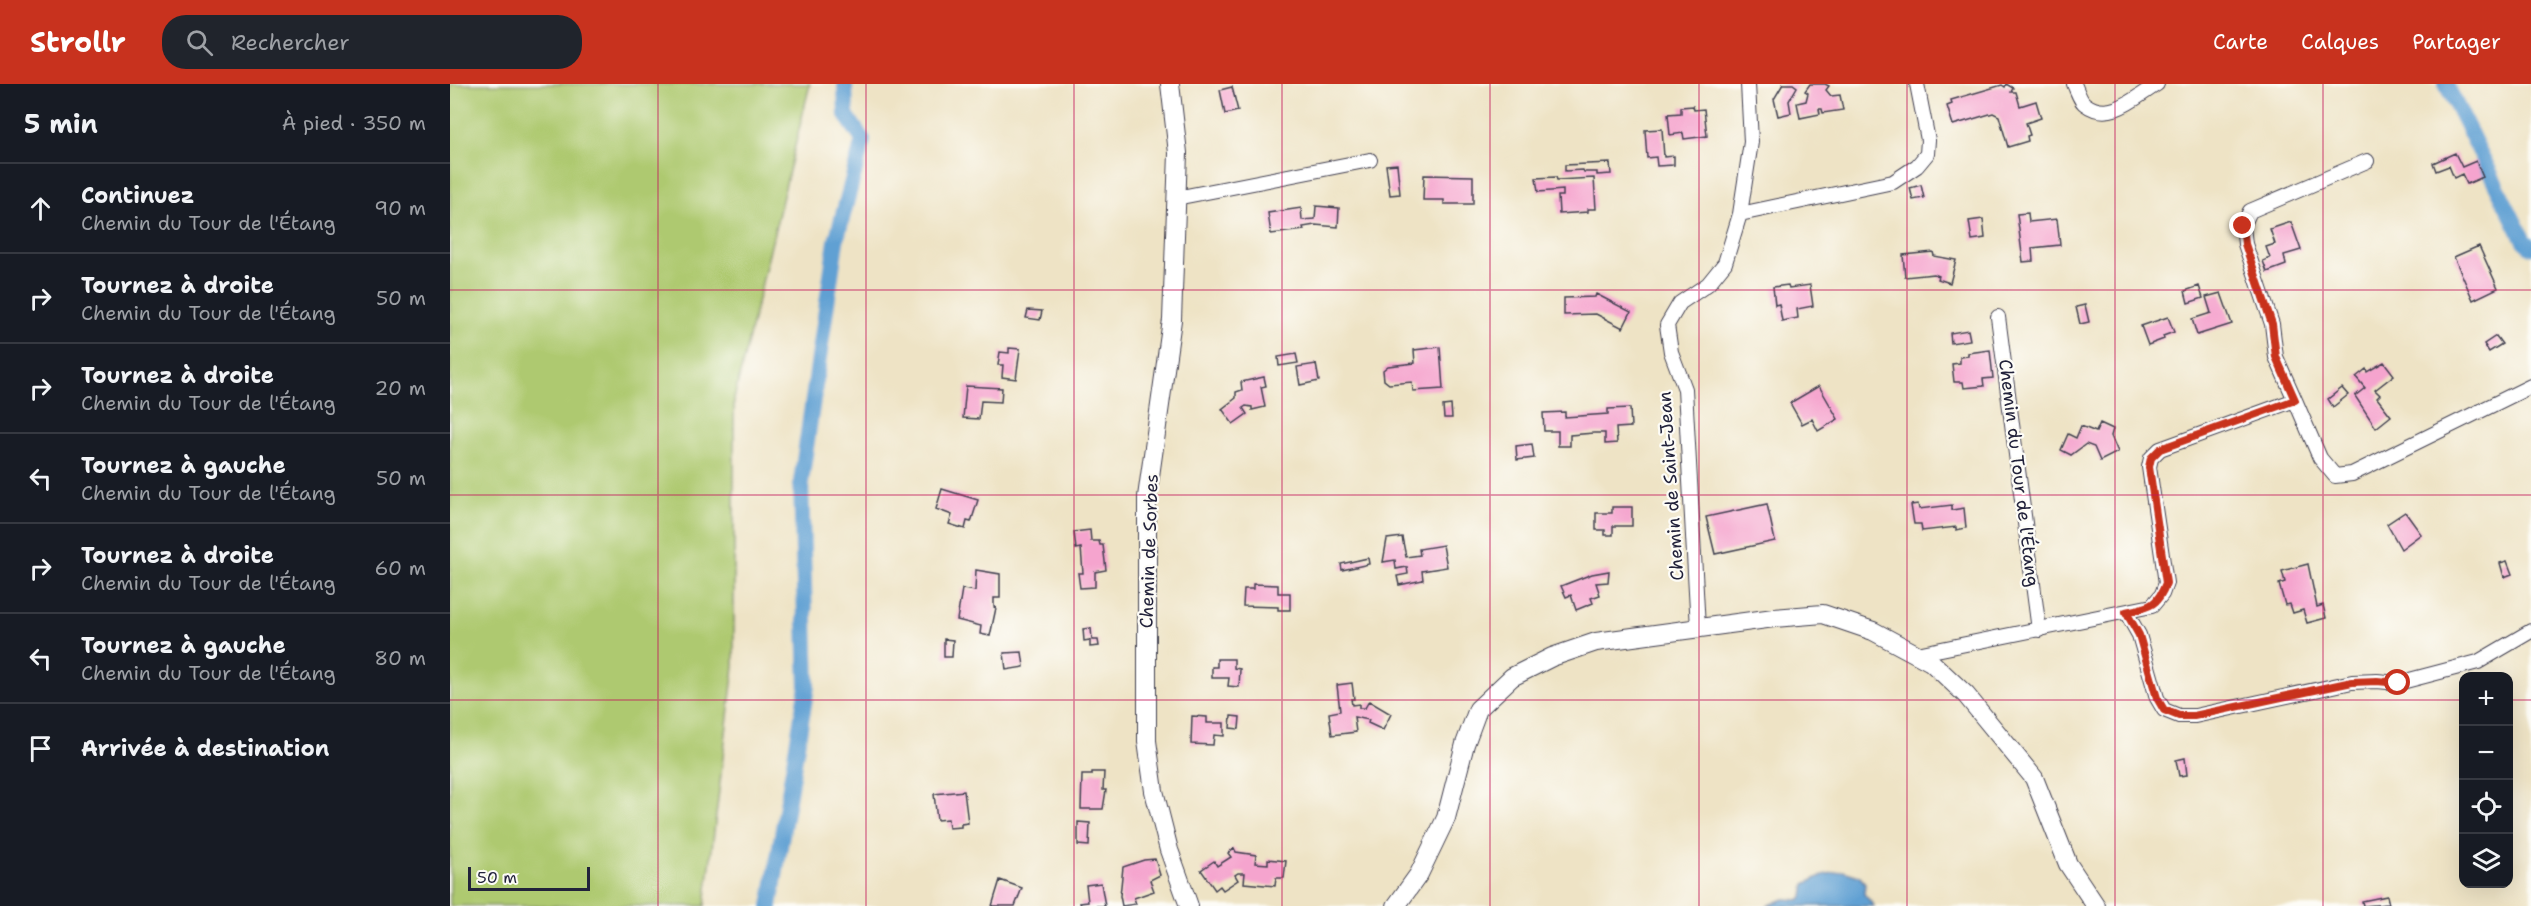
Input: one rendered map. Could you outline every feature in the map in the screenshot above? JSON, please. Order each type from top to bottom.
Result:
[{"type":"street","name":"Chemin de Sorbes","points":[[1170,84],[1178,153],[1172,320],[1147,497],[1147,741],[1154,791],[1169,850],[1189,906]]},
{"type":"street","name":"Chemin de Saint-Jean","points":[[1698,628],[1685,389],[1671,352],[1667,325],[1680,303],[1708,284],[1725,263],[1740,214],[1751,142],[1748,84]]},
{"type":"street","points":[[1740,214],[1893,182],[1917,166],[1927,153],[1928,140],[1917,84]]},
{"type":"street","points":[[2073,84],[2083,104],[2100,111],[2114,111],[2157,84]]},
{"type":"street","points":[[1176,198],[1370,160]]},
{"type":"street","points":[[2367,161],[2250,211],[2243,226],[2245,244],[2272,324],[2276,357],[2320,458],[2335,476],[2352,474],[2531,386]]},
{"type":"street","name":"Chemin du Tour de l'Étang","points":[[1998,317],[2039,630]]},
{"type":"street","points":[[1917,654],[2152,606],[2162,594],[2166,583],[2149,467],[2151,458],[2160,449],[2295,400]]},
{"type":"street","points":[[2126,612],[2139,635],[2157,698],[2164,710],[2179,716],[2194,716],[2352,682],[2398,683],[2478,662],[2531,631]]},
{"type":"street","points":[[1396,906],[1419,874],[1446,818],[1465,744],[1478,709],[1512,677],[1552,657],[1596,642],[1823,614],[1873,632],[1917,654],[1931,662],[1966,695],[2034,778],[2068,864],[2097,906]]},
{"type":"green space","points":[[450,84],[810,84],[734,399],[734,667],[705,906],[450,906]]},
{"type":"water","points":[[1843,871],[1859,876],[1865,883],[1864,894],[1874,906],[1767,906],[1784,899],[1799,900],[1803,897],[1805,884],[1823,875]]},
{"type":"building","points":[[1783,84],[1793,84],[1797,87],[1789,101],[1791,113],[1778,116],[1774,99]]},
{"type":"building","points":[[1810,84],[1829,86],[1826,90],[1831,96],[1840,95],[1843,110],[1823,113],[1822,109],[1819,109],[1820,114],[1800,118],[1797,103],[1806,101],[1808,93],[1805,91]]},
{"type":"building","points":[[2006,84],[2013,88],[2011,92],[2016,92],[2020,106],[2036,101],[2041,118],[2026,123],[2030,135],[2027,136],[2028,141],[2008,147],[1999,116],[1993,113],[1953,125],[1947,106],[1952,104],[1951,100],[2002,85],[2005,87]]},
{"type":"building","points":[[1232,87],[1238,111],[1225,114],[1220,90]]},
{"type":"building","points":[[1693,106],[1694,110],[1704,109],[1707,136],[1684,139],[1683,133],[1670,135],[1668,114],[1681,113],[1681,107]]},
{"type":"building","points":[[1662,129],[1664,157],[1674,156],[1674,165],[1657,166],[1656,157],[1647,158],[1645,130]]},
{"type":"building","points":[[2455,153],[2462,167],[2476,161],[2483,177],[2467,184],[2462,174],[2454,178],[2449,166],[2436,171],[2433,163]]},
{"type":"building","points":[[1610,163],[1611,174],[1597,175],[1597,172],[1584,172],[1583,170],[1565,171],[1565,165]]},
{"type":"building","points":[[1397,164],[1400,194],[1390,195],[1386,165]]},
{"type":"building","points":[[1424,175],[1473,176],[1473,204],[1444,204],[1444,200],[1423,200]]},
{"type":"building","points":[[1556,177],[1557,180],[1594,178],[1596,209],[1588,209],[1588,212],[1559,214],[1558,196],[1563,196],[1563,190],[1538,192],[1536,178]]},
{"type":"building","points":[[1921,185],[1924,198],[1913,200],[1910,188]]},
{"type":"building","points":[[1316,206],[1339,208],[1338,227],[1315,225],[1303,227],[1304,230],[1271,234],[1268,213],[1301,208],[1302,220],[1315,219]]},
{"type":"building","points":[[2028,213],[2029,222],[2057,219],[2060,245],[2032,248],[2033,261],[2023,262],[2017,214]]},
{"type":"building","points":[[1983,219],[1985,238],[1972,240],[1969,221]]},
{"type":"building","points":[[2291,222],[2301,250],[2284,255],[2286,265],[2267,272],[2263,261],[2270,258],[2266,247],[2275,244],[2270,229]]},
{"type":"building","points":[[2479,246],[2498,288],[2473,300],[2454,257]]},
{"type":"building","points":[[1933,252],[1934,256],[1956,260],[1950,283],[1938,279],[1939,276],[1934,274],[1905,277],[1903,255]]},
{"type":"building","points":[[1788,285],[1789,288],[1810,285],[1813,306],[1797,309],[1798,318],[1782,321],[1779,304],[1775,305],[1773,287]]},
{"type":"building","points":[[2199,286],[2203,298],[2188,303],[2185,291]]},
{"type":"building","points":[[2221,293],[2232,324],[2197,335],[2192,319],[2211,313],[2206,297]]},
{"type":"building","points":[[1596,294],[1631,312],[1623,328],[1596,314],[1564,315],[1564,298],[1595,297]]},
{"type":"building","points":[[2085,305],[2089,322],[2080,324],[2076,307]]},
{"type":"building","points":[[1028,310],[1042,311],[1040,320],[1026,318]]},
{"type":"building","points":[[2168,317],[2174,332],[2148,345],[2141,326]]},
{"type":"building","points":[[1968,330],[1970,340],[1951,343],[1950,333]]},
{"type":"building","points":[[2496,336],[2502,344],[2489,352],[2484,344]]},
{"type":"building","points":[[1440,347],[1443,389],[1413,391],[1412,382],[1389,384],[1384,380],[1383,370],[1388,366],[1415,363],[1414,350]]},
{"type":"building","points":[[1009,348],[1020,349],[1016,379],[1002,377],[1003,365],[998,365],[1000,352],[1009,353]]},
{"type":"building","points":[[1990,350],[1993,378],[1983,379],[1984,386],[1964,388],[1963,382],[1954,382],[1952,364],[1960,363],[1960,357],[1968,356],[1968,353]]},
{"type":"building","points":[[1296,354],[1298,363],[1279,366],[1278,357]]},
{"type":"building","points":[[2384,362],[2394,375],[2375,390],[2380,395],[2377,398],[2391,416],[2376,428],[2355,396],[2365,388],[2356,377],[2366,369],[2367,372]]},
{"type":"building","points":[[1316,364],[1319,381],[1300,385],[1297,367]]},
{"type":"building","points":[[1264,377],[1266,386],[1261,387],[1265,407],[1252,410],[1252,407],[1246,406],[1243,408],[1247,414],[1233,424],[1222,409],[1236,398],[1236,392],[1242,390],[1241,382]]},
{"type":"building","points":[[966,386],[1002,388],[1001,402],[981,401],[979,419],[963,418]]},
{"type":"building","points":[[1819,386],[1838,419],[1818,431],[1812,419],[1802,424],[1790,403]]},
{"type":"building","points":[[2342,388],[2348,395],[2333,407],[2328,399]]},
{"type":"building","points":[[1451,405],[1452,418],[1444,418],[1443,406]]},
{"type":"building","points":[[1630,408],[1631,427],[1616,428],[1617,443],[1605,444],[1605,433],[1594,433],[1570,435],[1570,446],[1558,446],[1558,431],[1544,431],[1543,413],[1565,412],[1565,417],[1608,414],[1608,409]]},
{"type":"building","points":[[2100,423],[2113,429],[2111,436],[2118,452],[2100,461],[2094,447],[2086,444],[2071,455],[2061,450],[2068,434],[2076,438],[2081,426],[2096,432]]},
{"type":"building","points":[[1532,444],[1534,458],[1517,460],[1516,446]]},
{"type":"building","points":[[942,489],[978,500],[971,522],[967,521],[965,529],[949,524],[952,515],[936,509]]},
{"type":"building","points":[[1767,504],[1775,541],[1715,554],[1706,517]]},
{"type":"building","points":[[1918,504],[1919,509],[1952,505],[1952,510],[1964,508],[1966,528],[1922,531],[1921,524],[1914,524],[1911,505]]},
{"type":"building","points":[[1612,507],[1632,507],[1632,526],[1613,526],[1613,535],[1605,535],[1605,530],[1596,530],[1596,513],[1612,513]]},
{"type":"building","points":[[2405,512],[2421,534],[2401,549],[2387,524]]},
{"type":"building","points":[[1090,530],[1091,541],[1099,541],[1100,545],[1103,545],[1106,570],[1095,572],[1095,587],[1080,588],[1078,573],[1083,573],[1081,548],[1076,549],[1074,532]]},
{"type":"building","points":[[1402,537],[1406,557],[1420,555],[1419,549],[1443,545],[1447,567],[1422,571],[1423,580],[1399,585],[1397,576],[1408,574],[1407,567],[1396,569],[1395,560],[1383,562],[1387,539]]},
{"type":"building","points":[[1368,558],[1369,564],[1342,570],[1341,564]]},
{"type":"building","points":[[2507,561],[2512,574],[2504,577],[2500,563]]},
{"type":"building","points":[[2308,564],[2317,607],[2323,605],[2326,618],[2307,623],[2303,610],[2293,613],[2290,604],[2285,605],[2279,584],[2285,582],[2282,571]]},
{"type":"building","points":[[976,570],[1000,574],[1000,598],[994,598],[996,608],[990,636],[980,634],[981,626],[957,620],[962,589],[975,591]]},
{"type":"building","points":[[1609,571],[1608,582],[1596,583],[1600,595],[1591,598],[1593,603],[1576,610],[1571,595],[1566,597],[1561,586],[1592,574]]},
{"type":"building","points":[[1253,584],[1278,585],[1278,593],[1290,593],[1290,610],[1278,610],[1278,607],[1243,606],[1244,589],[1253,589]]},
{"type":"building","points":[[1091,628],[1092,640],[1098,640],[1099,646],[1090,647],[1090,640],[1084,641],[1083,629]]},
{"type":"building","points":[[944,639],[953,640],[952,657],[944,657]]},
{"type":"building","points":[[1022,652],[1024,667],[1006,670],[1004,653]]},
{"type":"building","points":[[1217,659],[1234,659],[1234,668],[1240,669],[1239,687],[1228,686],[1229,678],[1212,678],[1212,667],[1217,667]]},
{"type":"building","points":[[1352,683],[1354,699],[1351,699],[1352,705],[1359,704],[1359,708],[1365,708],[1369,701],[1391,714],[1383,730],[1368,723],[1369,720],[1354,717],[1356,732],[1332,735],[1329,713],[1340,711],[1337,685]]},
{"type":"building","points":[[1192,716],[1207,717],[1207,723],[1224,723],[1224,736],[1214,735],[1213,745],[1191,744]]},
{"type":"building","points":[[1231,716],[1240,717],[1239,729],[1230,728]]},
{"type":"building","points":[[2185,758],[2187,775],[2179,776],[2176,760]]},
{"type":"building","points":[[1092,772],[1104,772],[1103,790],[1106,790],[1103,809],[1081,809],[1082,775],[1092,775]]},
{"type":"building","points":[[964,791],[968,823],[961,824],[961,827],[949,828],[948,819],[937,820],[934,794]]},
{"type":"building","points":[[1078,822],[1090,823],[1089,846],[1078,845]]},
{"type":"building","points":[[1234,848],[1236,852],[1256,855],[1255,863],[1268,864],[1268,859],[1286,861],[1284,878],[1276,878],[1275,886],[1244,883],[1245,873],[1238,873],[1235,875],[1238,880],[1223,890],[1220,886],[1215,890],[1201,870],[1214,861],[1217,866],[1231,857],[1228,853]]},
{"type":"building","points":[[1155,859],[1160,875],[1150,880],[1154,891],[1134,898],[1136,904],[1122,906],[1120,896],[1123,867]]},
{"type":"building","points":[[1000,880],[1022,888],[1015,906],[992,906]]},
{"type":"building","points":[[1101,883],[1105,906],[1081,906],[1080,903],[1088,902],[1086,885]]},
{"type":"building","points":[[2387,896],[2389,904],[2363,906],[2362,901]]},
{"type":"waterway","points":[[770,906],[807,686],[801,482],[836,241],[863,140],[846,115],[845,84]]},
{"type":"waterway","points":[[2446,84],[2524,241],[2531,247]]},
{"type":"route","points":[[2243,226],[2245,244],[2272,324],[2276,357],[2295,400],[2160,449],[2151,458],[2149,467],[2166,583],[2162,594],[2152,606],[2126,612],[2139,635],[2157,698],[2164,710],[2179,716],[2194,716],[2352,682],[2398,683]]}]
